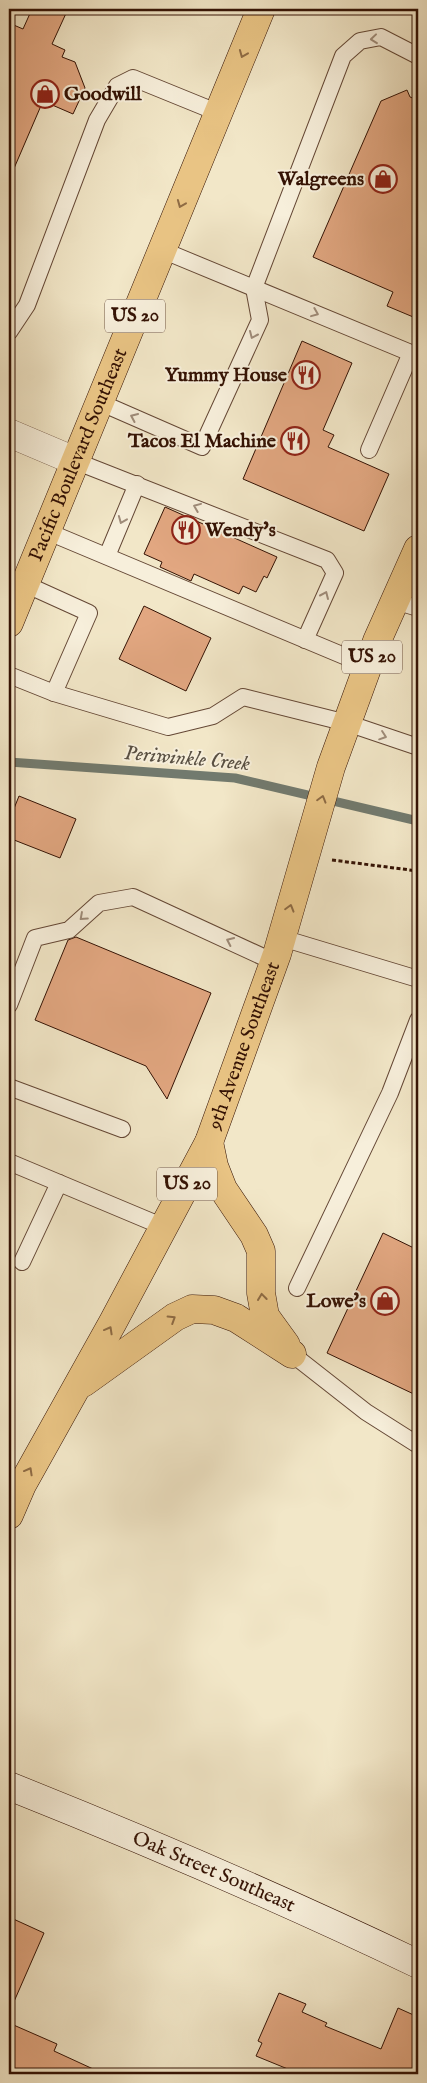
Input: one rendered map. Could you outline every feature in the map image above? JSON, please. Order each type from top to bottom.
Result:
[{"type":"highway","name":"Pacific Boulevard Southeast","points":[[9,623],[261,9]]},
{"type":"highway","name":"9th Avenue Southeast","points":[[9,1515],[22,1485],[209,1142],[278,950],[331,768],[368,666],[407,605],[418,549]]},
{"type":"highway","points":[[209,1142],[214,1166],[223,1189],[254,1235],[261,1251],[261,1293],[265,1316],[292,1354]]},
{"type":"highway","points":[[76,1389],[158,1328],[174,1317],[192,1309],[214,1310],[236,1318],[292,1354]]},
{"type":"street","points":[[9,433],[75,461]]},
{"type":"street","name":"Oak Street Southeast","points":[[9,1786],[129,1834],[336,1925],[418,1964]]},
{"type":"lane","points":[[99,402],[202,447],[260,320],[254,288],[343,56],[360,41],[381,37],[418,56]]},
{"type":"lane","points":[[9,332],[27,304],[97,120],[116,86],[133,78],[219,113]]},
{"type":"lane","points":[[162,250],[415,355],[369,450]]},
{"type":"lane","points":[[75,461],[327,560],[335,573],[305,640]]},
{"type":"lane","points":[[107,556],[137,484]]},
{"type":"lane","points":[[46,531],[368,666]]},
{"type":"lane","points":[[25,584],[89,613],[54,693]]},
{"type":"lane","points":[[9,675],[54,693],[168,726],[213,716],[243,697],[347,724],[418,747]]},
{"type":"lane","points":[[9,1005],[35,938],[69,930],[99,903],[134,897],[278,950],[418,979]]},
{"type":"lane","points":[[296,1288],[390,1092],[418,1020]]},
{"type":"lane","points":[[9,1087],[122,1129]]},
{"type":"lane","points":[[9,1162],[164,1227]]},
{"type":"lane","points":[[22,1262],[59,1183]]},
{"type":"lane","points":[[292,1354],[366,1412],[418,1445]]},
{"type":"path","points":[[309,843],[331,860],[418,871]]},
{"type":"building","name":"Goodwill","points":[[32,9],[68,9],[52,44],[65,50],[62,57],[75,62],[85,88],[73,114],[43,101],[9,180],[9,23],[23,29]]},
{"type":"building","name":"Walgreens","points":[[407,90],[410,97],[418,100],[418,319],[387,306],[393,292],[313,257],[381,101]]},
{"type":"building","name":"Tacos El Machine","points":[[302,341],[352,363],[323,430],[334,435],[328,447],[389,474],[364,531],[243,479]]},
{"type":"building","name":"Wendy's","points":[[165,507],[277,557],[267,578],[264,576],[256,592],[243,586],[239,594],[194,574],[191,581],[160,567],[162,562],[144,554]]},
{"type":"building","points":[[144,606],[211,638],[186,691],[119,659]]},
{"type":"building","points":[[19,796],[76,819],[60,858],[9,838],[9,821]]},
{"type":"building","points":[[76,937],[211,993],[167,1099],[146,1066],[35,1020],[68,940]]},
{"type":"building","name":"Lowe's","points":[[383,1233],[418,1250],[418,1396],[327,1353]]},
{"type":"building","points":[[9,1917],[44,1933],[9,2013]]},
{"type":"building","points":[[279,1993],[306,2004],[302,2012],[327,2023],[325,2026],[381,2049],[398,2008],[418,2017],[418,2074],[300,2074],[256,2056],[262,2043],[258,2041]]},
{"type":"building","points":[[9,2023],[57,2044],[54,2051],[104,2074],[9,2074]]},
{"type":"waterway","name":"Periwinkle Creek","points":[[9,762],[235,778],[418,821]]},
{"type":"place","name":"Goodwill","points":[[45,94]]},
{"type":"place","name":"Walgreens","points":[[383,179]]},
{"type":"place","name":"Yummy House","points":[[306,375]]},
{"type":"place","name":"Tacos El Machine","points":[[295,441]]},
{"type":"place","name":"Wendy's","points":[[186,530]]},
{"type":"place","name":"Lowe's","points":[[385,1301]]}]
